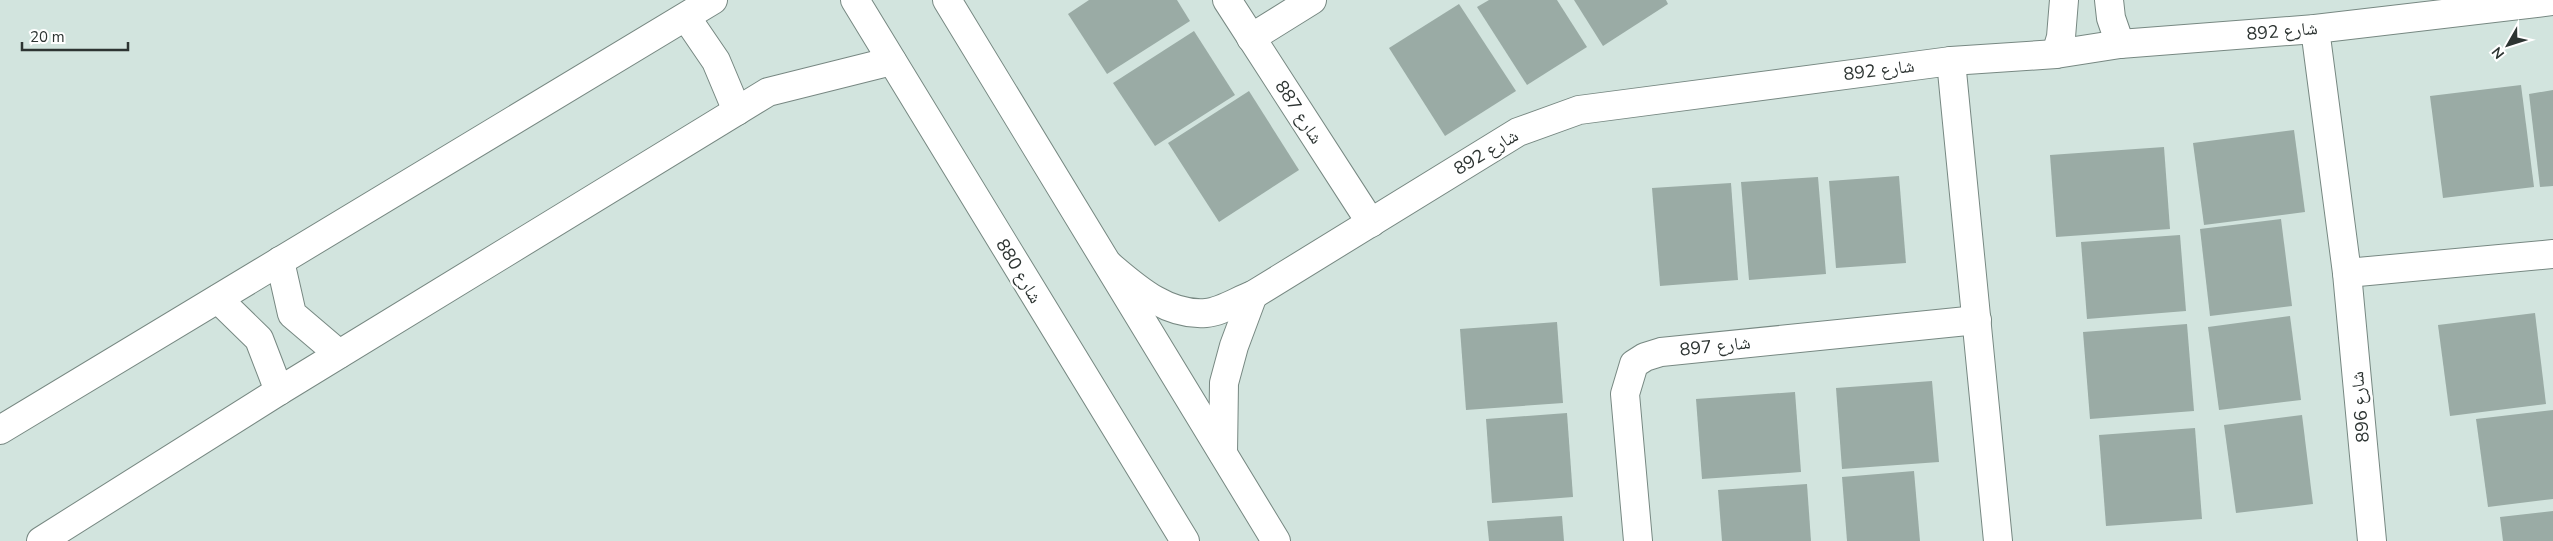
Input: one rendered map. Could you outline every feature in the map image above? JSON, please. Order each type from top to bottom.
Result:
[{"type":"street","points":[[0,430],[713,0]]},
{"type":"street","name":"شارع 880","points":[[855,0],[1184,541]]},
{"type":"street","points":[[947,0],[1276,541]]},
{"type":"street","name":"شارع 887","points":[[1227,0],[1371,223]]},
{"type":"street","points":[[1251,38],[1312,0]]},
{"type":"street","points":[[2056,54],[2061,37],[2064,0]]},
{"type":"street","points":[[2109,0],[2111,18],[2120,44]]},
{"type":"street","name":"شارع 892","points":[[1109,265],[1141,292],[1173,309],[1207,313],[1253,295],[1518,132],[1579,110],[1952,61],[2056,54],[2120,44],[2315,29],[2553,1]]},
{"type":"street","points":[[686,17],[716,61],[737,111]]},
{"type":"street","name":"شارع 896","points":[[2315,29],[2347,273],[2372,541]]},
{"type":"street","points":[[41,541],[279,391],[768,92],[892,61]]},
{"type":"street","points":[[1952,61],[1998,541]]},
{"type":"street","points":[[2347,273],[2553,254]]},
{"type":"street","points":[[280,261],[292,314],[340,354]]},
{"type":"street","points":[[1223,454],[1224,383],[1234,346],[1253,295]]},
{"type":"street","points":[[218,299],[259,339],[279,391]]},
{"type":"street","name":"شارع 897","points":[[1638,541],[1625,394],[1634,364],[1645,357],[1661,352],[1977,320]]},
{"type":"building","points":[[1089,0],[1177,0],[1190,21],[1107,74],[1068,14]]},
{"type":"building","points":[[1489,0],[1557,0],[1587,47],[1527,85],[1477,7]]},
{"type":"building","points":[[1574,0],[1666,0],[1668,4],[1603,46]]},
{"type":"building","points":[[1459,4],[1516,91],[1445,136],[1389,48]]},
{"type":"building","points":[[1194,31],[1235,95],[1155,146],[1113,83]]},
{"type":"building","points":[[2521,85],[2534,187],[2443,198],[2430,96]]},
{"type":"building","points":[[2553,90],[2553,186],[2540,187],[2529,94]]},
{"type":"building","points":[[1249,91],[1299,170],[1219,222],[1168,143]]},
{"type":"building","points":[[2294,130],[2305,212],[2204,225],[2193,143]]},
{"type":"building","points":[[2164,147],[2170,229],[2056,237],[2050,155]]},
{"type":"building","points":[[1899,176],[1906,263],[1836,268],[1829,181]]},
{"type":"building","points":[[1818,177],[1826,274],[1749,280],[1741,182]]},
{"type":"building","points":[[1731,183],[1738,280],[1660,286],[1652,188]]},
{"type":"building","points":[[2281,219],[2292,306],[2210,316],[2200,229]]},
{"type":"building","points":[[2180,235],[2186,311],[2087,319],[2081,242]]},
{"type":"building","points":[[2535,313],[2546,404],[2450,416],[2438,325]]},
{"type":"building","points":[[2290,316],[2301,400],[2219,410],[2208,327]]},
{"type":"building","points":[[1557,322],[1563,403],[1466,410],[1460,329]]},
{"type":"building","points":[[2187,324],[2194,411],[2090,419],[2083,332]]},
{"type":"building","points":[[1932,381],[1939,462],[1842,469],[1836,388]]},
{"type":"building","points":[[1795,392],[1801,472],[1702,479],[1696,399]]},
{"type":"building","points":[[2553,410],[2553,499],[2488,507],[2476,419]]},
{"type":"building","points":[[1567,413],[1573,497],[1492,503],[1486,419]]},
{"type":"building","points":[[2302,415],[2313,504],[2236,513],[2224,425]]},
{"type":"building","points":[[2195,428],[2202,519],[2106,526],[2099,435]]},
{"type":"building","points":[[1914,471],[1920,541],[1847,541],[1842,477]]},
{"type":"building","points":[[1807,484],[1811,541],[1722,541],[1718,490]]},
{"type":"building","points":[[2553,511],[2553,541],[2503,541],[2500,517]]},
{"type":"building","points":[[1562,516],[1564,541],[1489,541],[1487,521]]}]
